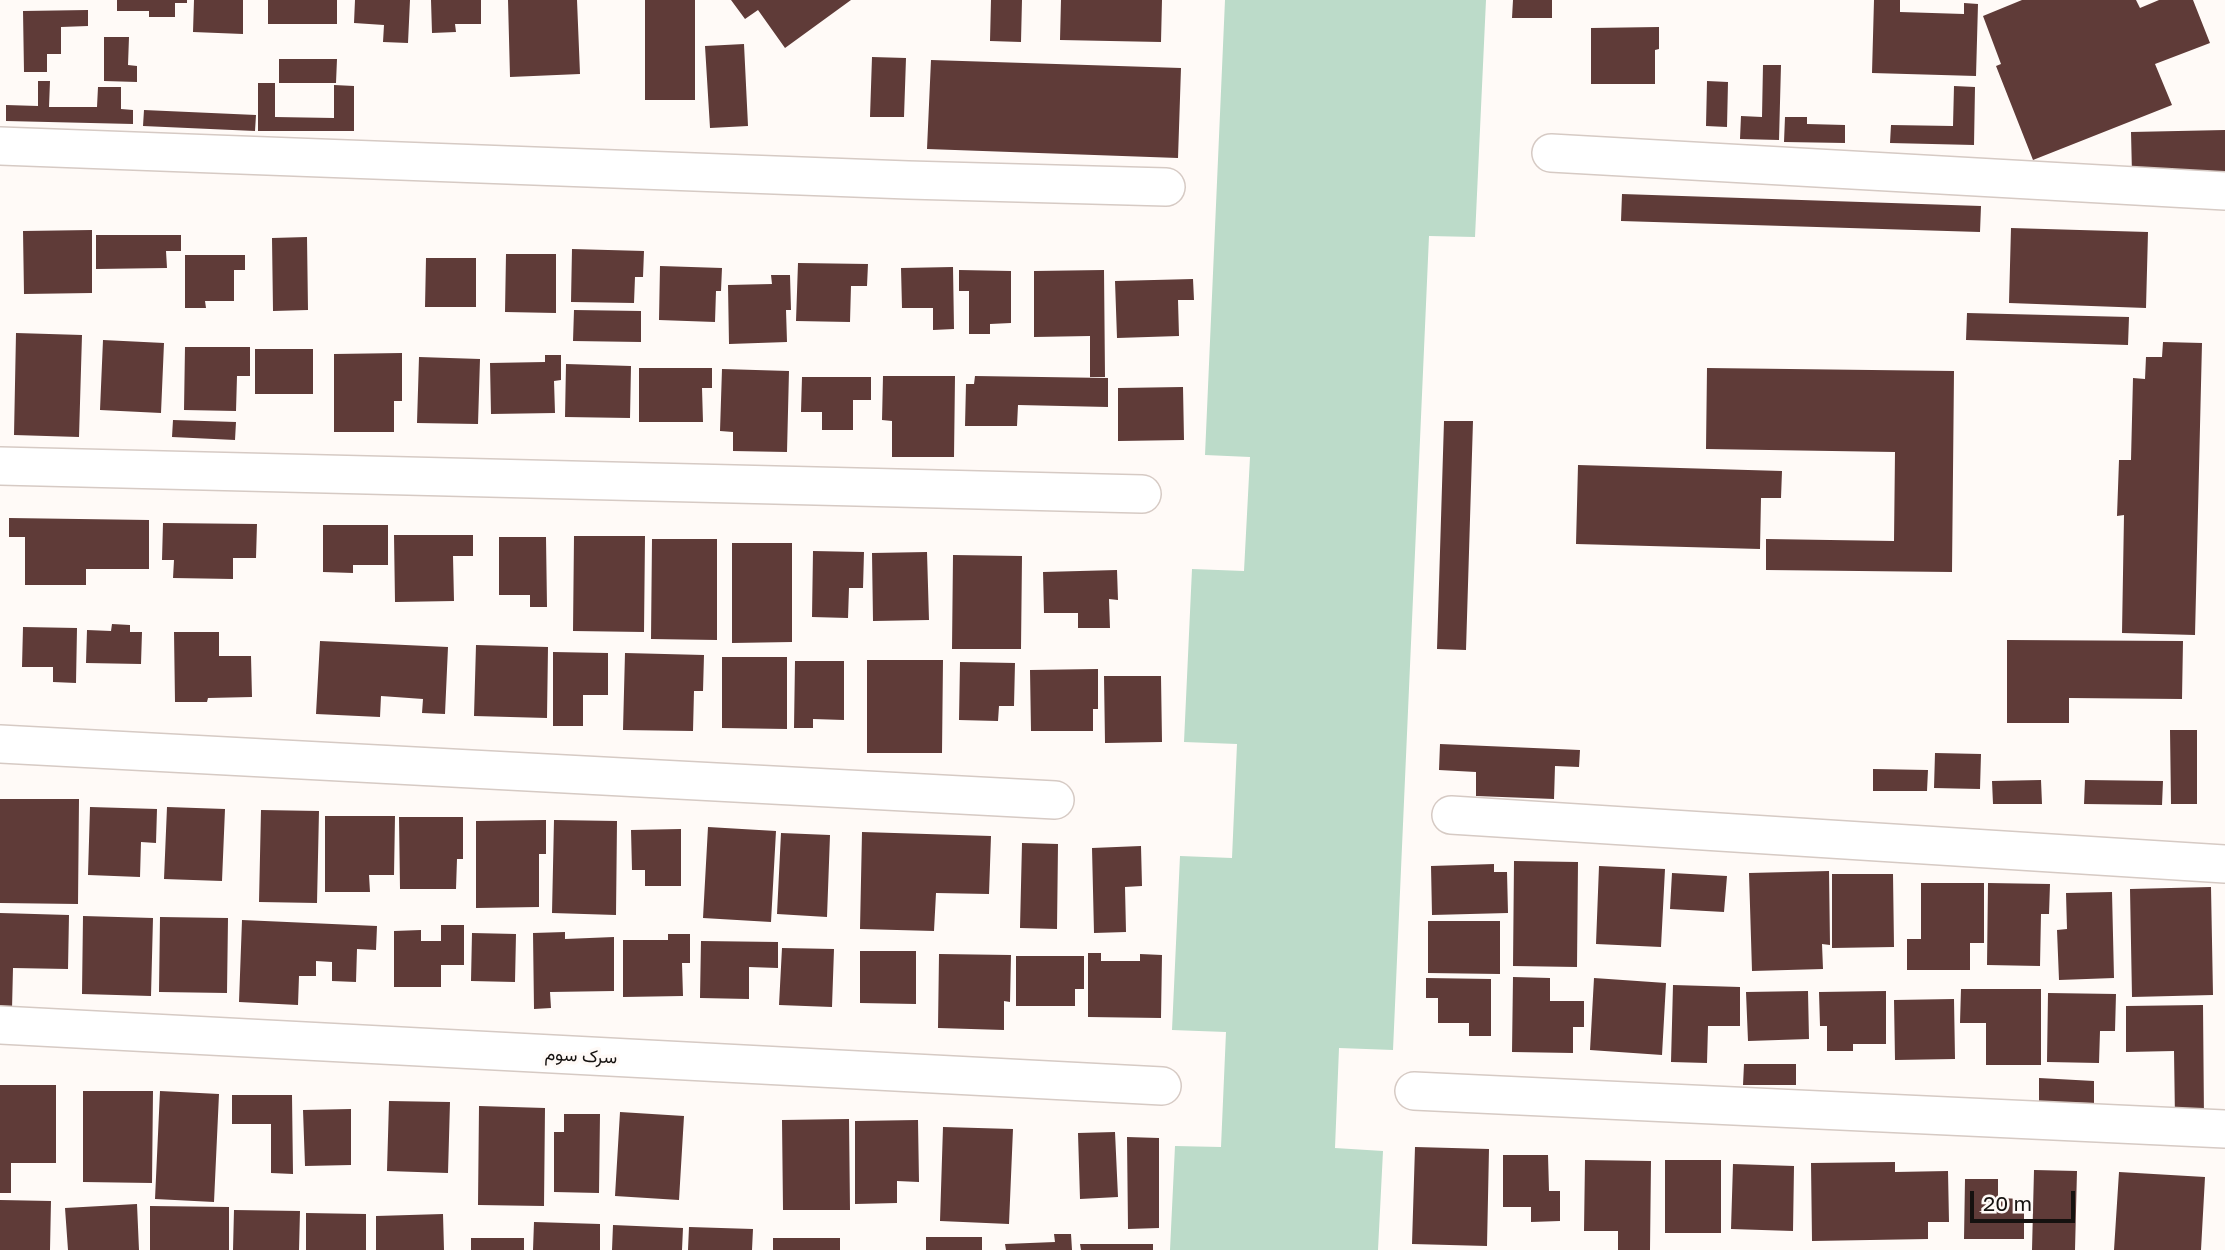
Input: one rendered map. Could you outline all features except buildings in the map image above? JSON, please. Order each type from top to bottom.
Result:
[{"type":"street","points":[[0,146],[1166,187]]},
{"type":"street","points":[[1551,153],[2225,191]]},
{"type":"street","points":[[0,466],[1142,494]]},
{"type":"street","points":[[0,744],[1055,800]]},
{"type":"street","points":[[1451,815],[2225,864]]},
{"type":"street","name":"سرک سوم","points":[[0,1026],[1161,1086]]},
{"type":"street","points":[[1414,1091],[2225,1129]]},
{"type":"green space","points":[[1225,0],[1486,0],[1475,237],[1429,236],[1393,1050],[1339,1048],[1335,1148],[1383,1151],[1378,1250],[1170,1250],[1175,1146],[1221,1147],[1226,1032],[1172,1030],[1180,856],[1232,858],[1237,744],[1184,742],[1192,569],[1244,571],[1250,457],[1205,455]]}]
